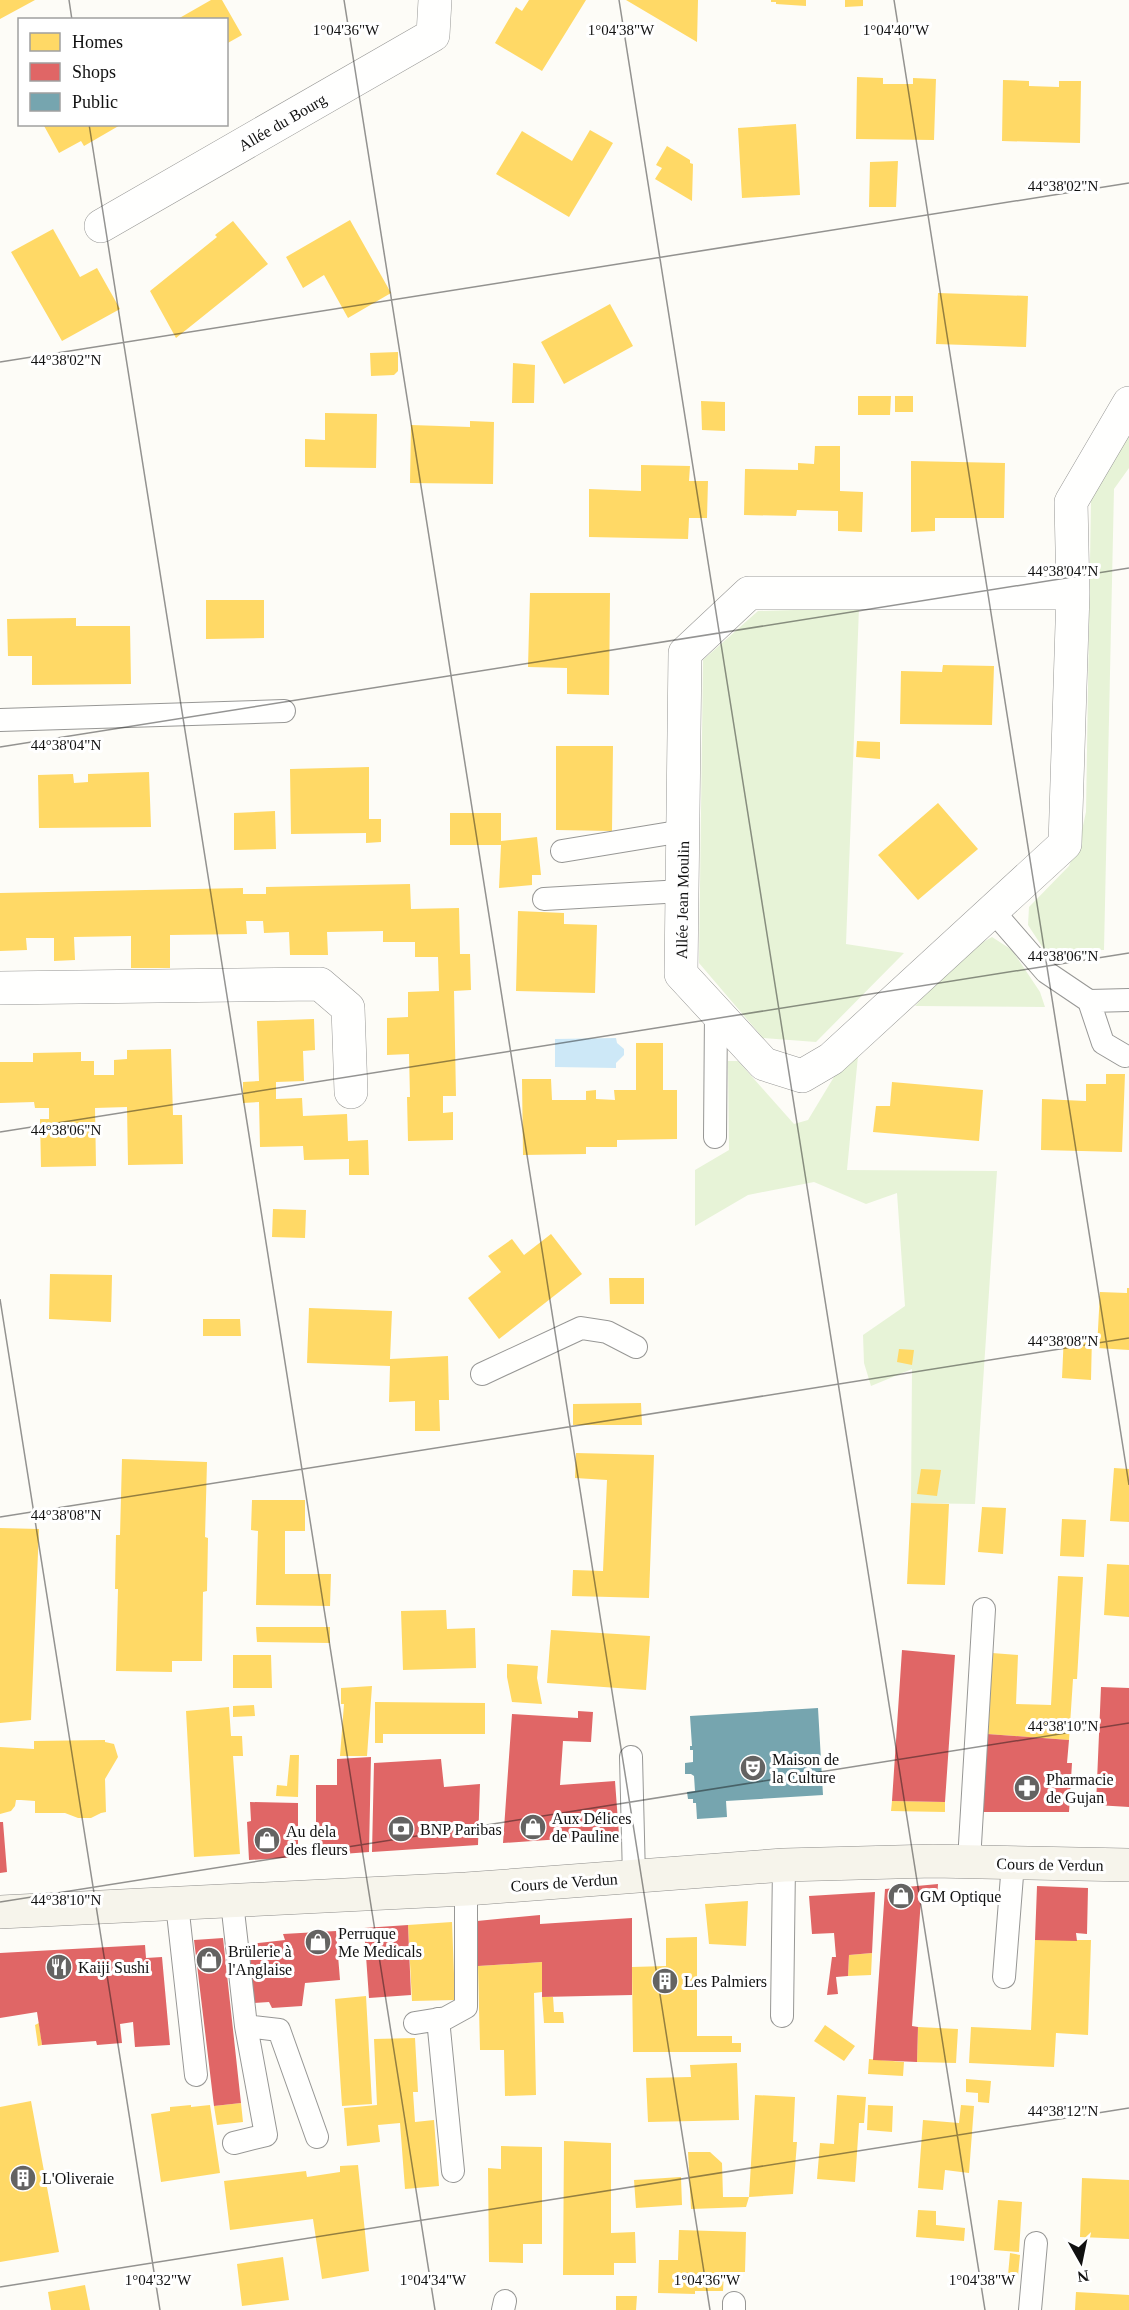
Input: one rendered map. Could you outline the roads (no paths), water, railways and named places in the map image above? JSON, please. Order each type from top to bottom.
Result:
[{"type":"main road","name":"Cours de Verdun","points":[[0,1912],[466,1889],[784,1865],[969,1861],[1129,1865]]},
{"type":"street","name":"Allée du Bourg","points":[[101,226],[433,35],[435,0]]},
{"type":"street","name":"Allée Jean Moulin","points":[[1073,593],[749,593],[685,653],[681,974],[764,1064],[802,1076],[831,1059],[1065,844],[1073,593],[1071,502],[1129,403]]},
{"type":"street","points":[[0,988],[320,984],[348,1008],[351,1092]]},
{"type":"lane","points":[[0,720],[284,711]]},
{"type":"lane","points":[[562,851],[683,831]]},
{"type":"lane","points":[[544,899],[682,891]]},
{"type":"lane","points":[[993,911],[1046,972],[1089,1001],[1129,1000]]},
{"type":"lane","points":[[1089,1001],[1103,1043],[1125,1056]]},
{"type":"lane","points":[[715,1137],[716,1012]]},
{"type":"lane","points":[[482,1374],[581,1328],[607,1332],[636,1347]]},
{"type":"lane","points":[[969,1861],[984,1609]]},
{"type":"lane","points":[[631,1757],[634,1877]]},
{"type":"lane","points":[[1004,1977],[1013,1863]]},
{"type":"lane","points":[[782,2016],[784,1865]]},
{"type":"lane","points":[[415,2023],[446,2018],[466,2007],[466,1889]]},
{"type":"lane","points":[[232,1902],[246,2026],[266,2135],[234,2144]]},
{"type":"lane","points":[[177,1904],[196,2075]]},
{"type":"lane","points":[[438,2019],[453,2171]]},
{"type":"lane","points":[[246,2026],[279,2030],[317,2137]]},
{"type":"lane","points":[[1030,2310],[1036,2243]]},
{"type":"water","points":[[616,1038],[617,1043],[624,1049],[624,1055],[616,1063],[616,1068],[555,1067],[555,1039]]},
{"type":"place","name":"Maison de la Culture","points":[[753,1768]]},
{"type":"place","name":"Pharmacie de Gujan","points":[[1027,1788]]},
{"type":"place","name":"Aux Délices de Pauline","points":[[533,1827]]},
{"type":"place","name":"BNP Paribas","points":[[401,1829]]},
{"type":"place","name":"Au dela des fleurs","points":[[267,1840]]},
{"type":"place","name":"GM Optique","points":[[901,1896]]},
{"type":"place","name":"Perruque Me Medicals","points":[[318,1942]]},
{"type":"place","name":"Brülerie à l'Anglaise","points":[[209,1960]]},
{"type":"place","name":"Kaiji Sushi","points":[[59,1967]]},
{"type":"place","name":"Les Palmiers","points":[[665,1981]]},
{"type":"place","name":"L'Oliveraie","points":[[23,2178]]}]
